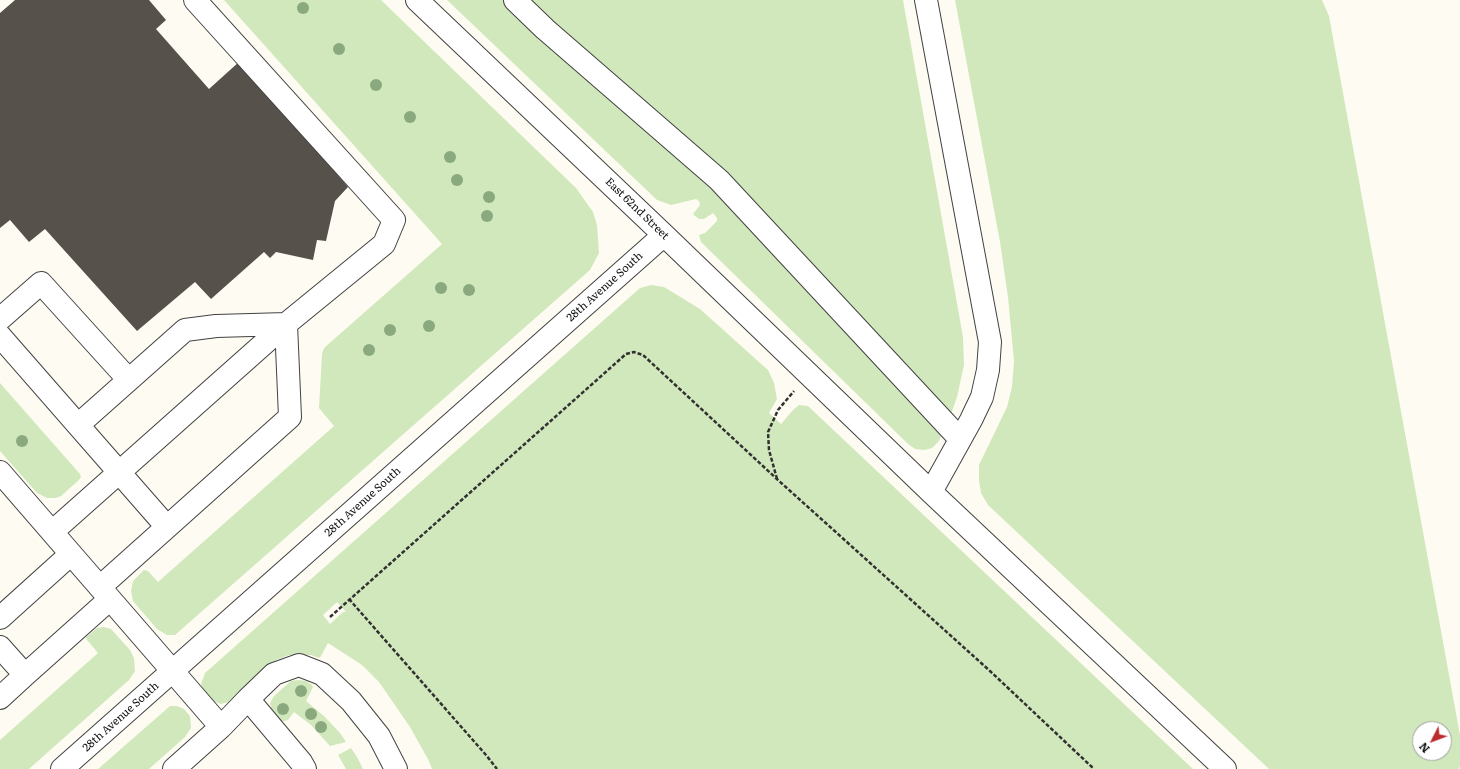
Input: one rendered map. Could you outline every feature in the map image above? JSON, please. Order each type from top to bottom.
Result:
[{"type":"street","points":[[52,532],[286,324],[384,244],[394,220],[195,0]]},
{"type":"street","name":"East 62nd Street","points":[[417,0],[664,234],[930,492],[1225,769]]},
{"type":"street","points":[[515,0],[545,29],[719,180],[960,439]]},
{"type":"street","points":[[926,0],[990,342],[988,370],[982,397],[930,492]]},
{"type":"street","name":"28th Avenue South","points":[[62,769],[664,234]]},
{"type":"street","points":[[0,319],[41,282],[128,380]]},
{"type":"street","points":[[78,425],[185,330],[216,326],[286,324]]},
{"type":"street","points":[[0,698],[25,675],[167,527],[290,417],[286,324]]},
{"type":"street","points":[[0,336],[167,527]]},
{"type":"street","points":[[0,472],[221,727]]},
{"type":"street","points":[[0,618],[71,554]]},
{"type":"street","points":[[0,647],[25,675]]},
{"type":"street","points":[[174,769],[221,727],[274,674],[299,665],[322,674],[351,701],[379,736],[396,769]]},
{"type":"street","points":[[248,700],[306,769]]},
{"type":"path","points":[[330,617],[626,354],[634,352],[642,355],[990,671],[1094,769]]},
{"type":"path","points":[[778,480],[769,450],[768,432],[778,410],[808,374]]},
{"type":"path","points":[[349,599],[497,769]]},
{"type":"green space","points":[[224,0],[381,0],[576,188],[593,212],[597,225],[599,253],[590,270],[175,635],[167,635],[157,629],[133,601],[131,591],[133,581],[144,570],[148,571],[158,582],[334,426],[319,408],[322,354],[324,348],[442,244]]},
{"type":"green space","points":[[447,0],[506,0],[699,170],[938,428],[941,436],[939,441],[932,448],[924,450],[915,449],[908,444],[701,242],[699,235],[705,233],[717,221],[717,218],[713,213],[704,219],[699,219],[695,216],[693,214],[700,205],[699,201],[696,199],[671,205],[657,200]]},
{"type":"green space","points":[[522,0],[903,0],[963,337],[964,365],[957,397],[951,414]]},
{"type":"green space","points":[[955,0],[1322,0],[1329,16],[1460,735],[1459,769],[1269,769],[988,505],[981,493],[979,465],[1007,407],[1012,387],[1014,361],[1008,297],[1000,242]]},
{"type":"green space","points":[[651,285],[664,287],[700,309],[768,370],[774,383],[777,399],[769,413],[781,424],[799,405],[808,406],[1193,769],[432,769],[410,727],[379,682],[362,665],[328,643],[319,658],[311,655],[289,655],[276,660],[228,702],[221,704],[211,700],[203,690],[201,684],[205,673],[640,288]],"holes":[[[337,602],[346,612],[343,612],[330,624],[323,615]]]},
{"type":"green space","points":[[0,383],[80,474],[81,477],[79,480],[61,496],[56,498],[47,498],[37,493],[0,451]]},
{"type":"green space","points":[[104,627],[111,629],[130,650],[134,658],[135,671],[129,680],[29,769],[0,769],[0,740],[98,653],[86,637],[97,628]]},
{"type":"green space","points":[[291,681],[306,681],[312,685],[313,687],[306,701],[324,716],[340,733],[346,742],[330,746],[311,725],[294,712],[288,720],[285,721],[281,721],[276,717],[272,711],[270,703],[274,696]]},
{"type":"green space","points":[[170,706],[177,706],[184,709],[190,716],[191,728],[185,737],[149,769],[98,769]]},
{"type":"green space","points":[[351,748],[363,769],[346,769],[338,755]]},
{"type":"building","points":[[15,0],[149,0],[166,20],[156,29],[209,89],[240,61],[348,187],[335,201],[326,241],[317,240],[313,260],[276,252],[270,258],[264,252],[211,299],[195,282],[137,331],[45,229],[29,242],[10,220],[0,228],[0,13]]}]
